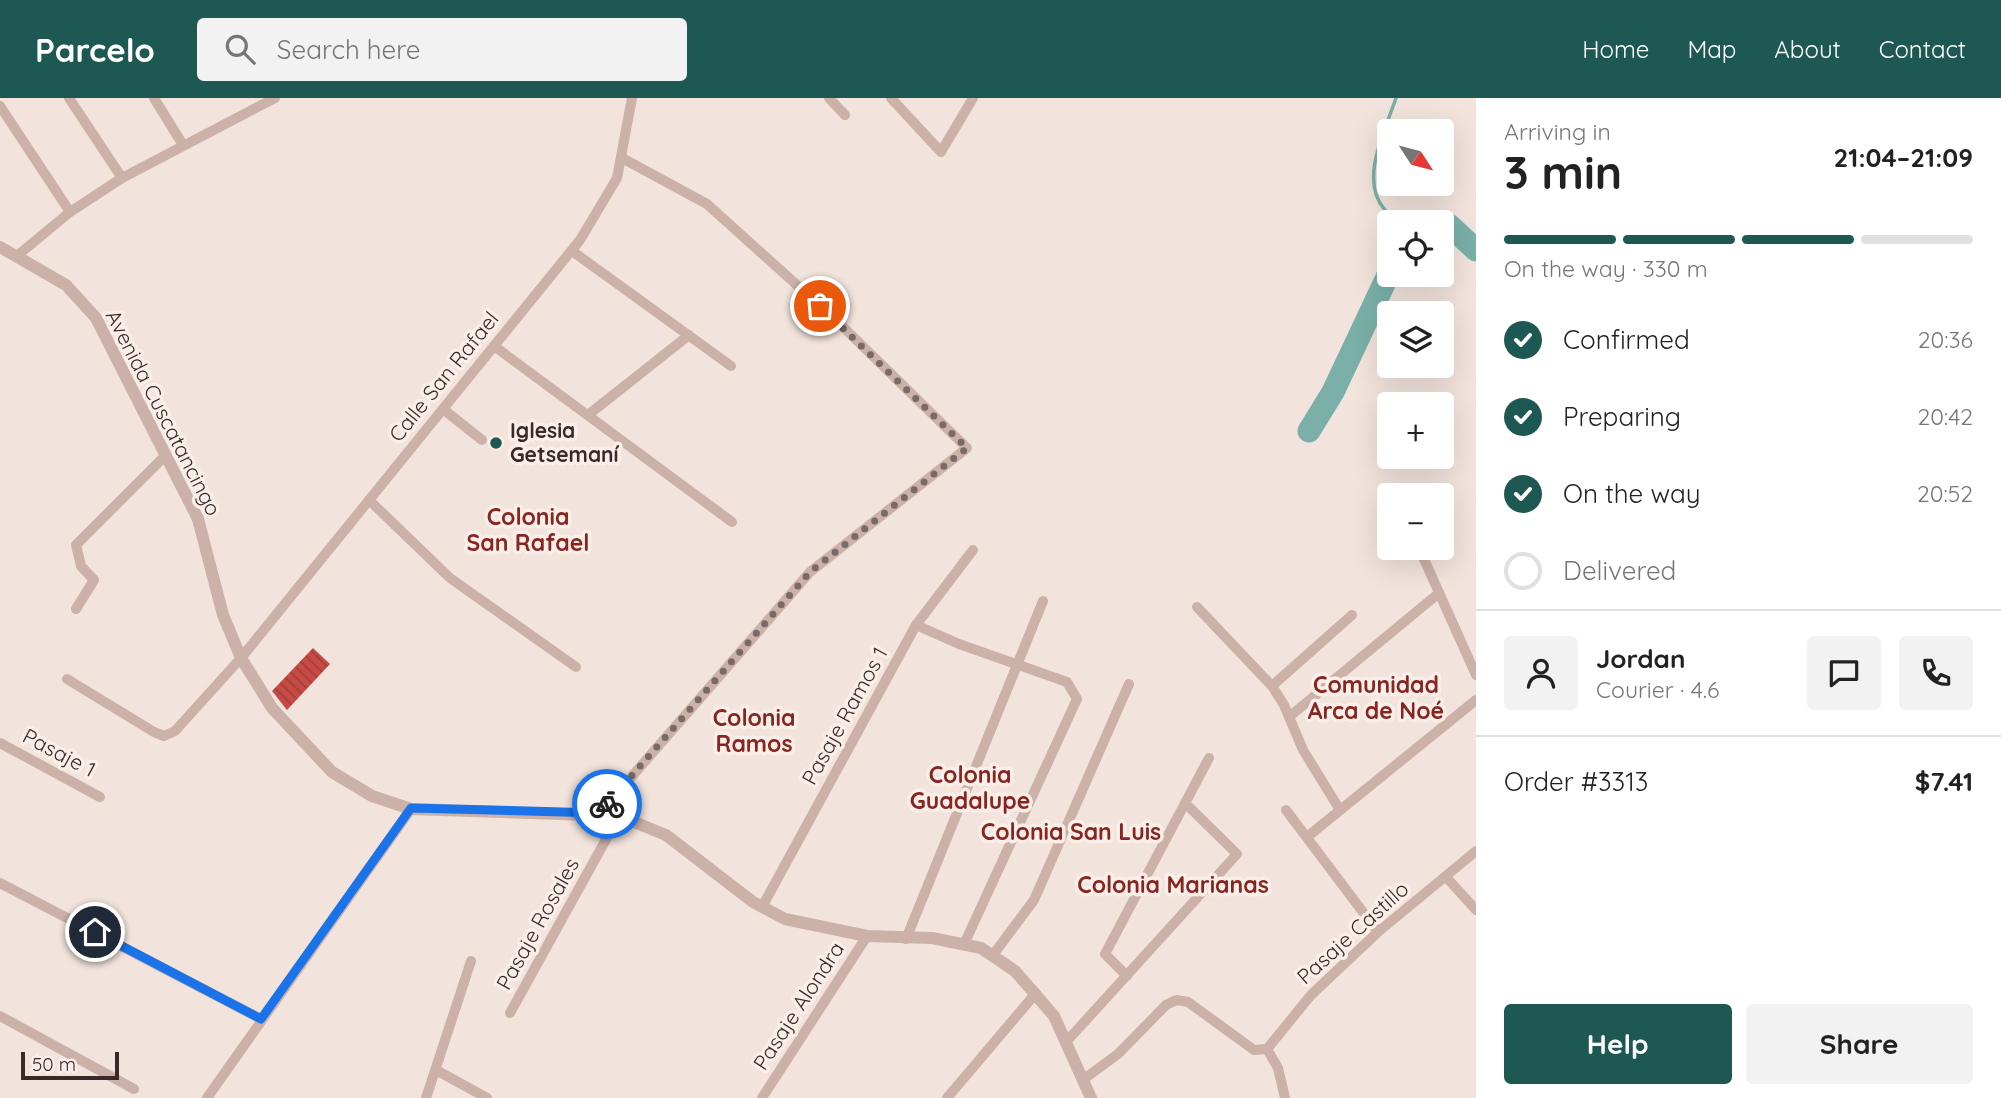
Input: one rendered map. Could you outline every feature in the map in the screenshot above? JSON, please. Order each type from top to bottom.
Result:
[{"type":"street","points":[[69,98],[122,178]]},
{"type":"street","points":[[154,98],[183,145]]},
{"type":"street","points":[[18,255],[70,212],[122,178],[183,145],[251,103],[275,98]]},
{"type":"street","points":[[829,98],[845,116]]},
{"type":"street","points":[[891,98],[941,152],[973,98]]},
{"type":"street","name":"Calle San Rafael","points":[[67,679],[164,736],[175,731],[242,657],[572,251],[617,178],[632,100]]},
{"type":"street","points":[[0,106],[70,212]]},
{"type":"street","points":[[600,813],[810,572],[967,448],[839,323],[707,204],[622,158]]},
{"type":"street","name":"Avenida Cuscatancingo","points":[[0,247],[66,285],[88,306],[198,519],[223,615],[242,657],[272,708],[332,772],[372,796],[411,808],[600,813],[619,816],[666,835],[762,907],[785,919],[867,936],[965,942],[993,955],[1037,993],[1068,1041],[1091,1098]]},
{"type":"street","points":[[572,251],[731,366]]},
{"type":"street","points":[[588,415],[689,335]]},
{"type":"street","points":[[494,346],[732,522]]},
{"type":"street","points":[[443,409],[482,439]]},
{"type":"street","points":[[76,609],[94,580],[81,566],[76,545],[165,456]]},
{"type":"street","points":[[369,500],[450,578],[576,667]]},
{"type":"street","name":"Pasaje Ramos 1","points":[[762,907],[916,625],[973,551]]},
{"type":"street","points":[[1424,560],[1476,676]]},
{"type":"street","points":[[1289,717],[1439,593]]},
{"type":"street","points":[[906,939],[1043,601]]},
{"type":"street","points":[[1197,607],[1272,686],[1303,750],[1340,810]]},
{"type":"street","points":[[1272,686],[1352,615]]},
{"type":"street","points":[[916,625],[1067,682],[1077,699],[965,942]]},
{"type":"street","points":[[993,955],[1034,900],[1129,684]]},
{"type":"street","points":[[1307,837],[1476,701]]},
{"type":"street","name":"Pasaje 1","points":[[0,743],[100,797]]},
{"type":"street","points":[[1127,976],[1105,954],[1209,758]]},
{"type":"street","points":[[1068,1041],[1237,854],[1185,803]]},
{"type":"street","points":[[207,1098],[411,808]]},
{"type":"street","points":[[1286,810],[1378,932]]},
{"type":"street","name":"Pasaje Rosales","points":[[510,1013],[619,816]]},
{"type":"street","name":"Pasaje Castillo","points":[[1266,1049],[1311,995],[1378,932],[1476,851]]},
{"type":"street","points":[[1446,877],[1476,910]]},
{"type":"street","points":[[0,883],[261,1019]]},
{"type":"street","name":"Pasaje Alondra","points":[[762,1098],[867,936]]},
{"type":"street","points":[[426,1098],[471,961]]},
{"type":"street","points":[[947,1098],[1037,993]]},
{"type":"street","points":[[1084,1079],[1118,1054],[1166,1005],[1176,1000],[1188,1002],[1254,1050],[1266,1049],[1278,1068],[1285,1098]]},
{"type":"street","points":[[0,1016],[134,1089]]},
{"type":"street","points":[[436,1070],[487,1098]]},
{"type":"building","points":[[313,648],[330,664],[287,710],[272,691]]},
{"type":"waterway","points":[[1385,210],[1377,198],[1374,170],[1381,139],[1396,98]]},
{"type":"waterway","points":[[1454,230],[1476,250]]},
{"type":"waterway","points":[[1309,431],[1333,392],[1382,287]]},
{"type":"way so far","points":[[607,804],[810,572],[967,448],[820,306]]},
{"type":"place","name":"Iglesia Getsemaní","points":[[496,443]]},
{"type":"district","name":"Colonia San Rafael","points":[[528,530]]},
{"type":"district","name":"Comunidad Arca de Noé","points":[[1376,698]]},
{"type":"district","name":"Colonia Ramos","points":[[754,731]]},
{"type":"district","name":"Colonia Guadalupe","points":[[970,788]]},
{"type":"district","name":"Colonia San Luis","points":[[1071,832]]},
{"type":"district","name":"Colonia Marianas","points":[[1173,885]]},
{"type":"route","points":[[95,932],[261,1019],[411,808],[600,813],[607,804]]}]
